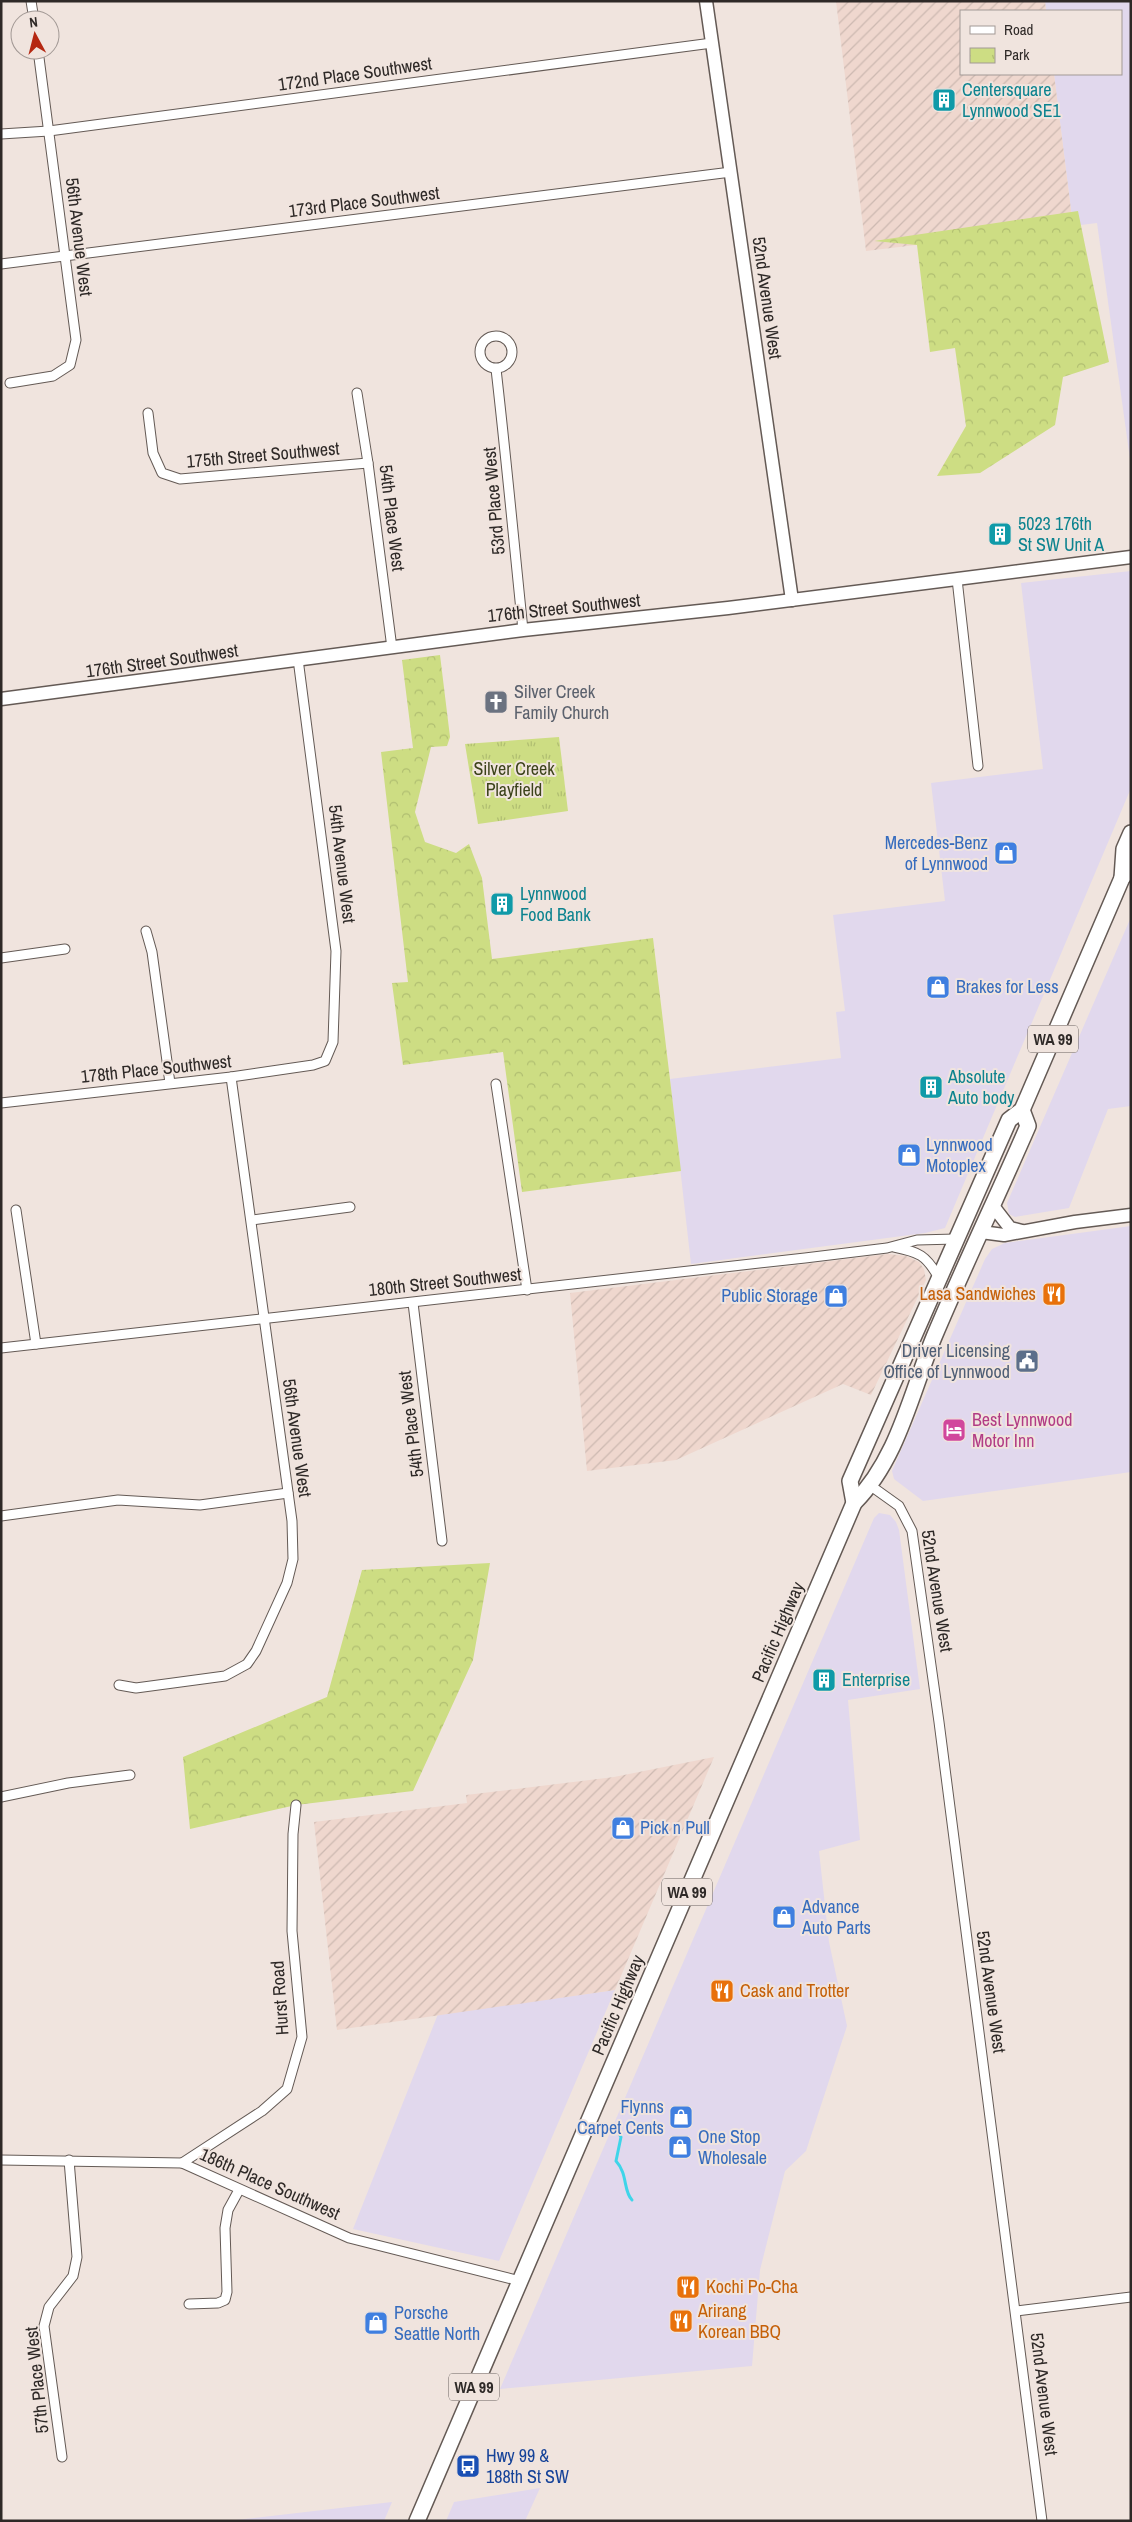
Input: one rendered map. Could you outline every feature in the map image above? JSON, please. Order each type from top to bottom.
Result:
[{"type":"highway","name":"WA 99","points":[[854,1503],[850,1481],[1010,1120],[1022,1110],[1126,873],[1124,849],[1131,833]]},
{"type":"highway","name":"Pacific Highway","points":[[417,2521],[854,1503],[871,1486],[902,1423],[939,1327],[1028,1126],[1022,1110]]},
{"type":"highway","points":[[981,1232],[976,1222],[983,1201],[984,1178]]},
{"type":"highway","points":[[939,1327],[943,1295],[958,1254],[956,1240]]},
{"type":"highway","points":[[866,1444],[871,1486]]},
{"type":"street","name":"52nd Avenue West","points":[[706,1],[792,600]]},
{"type":"street","name":"172nd Place Southwest","points":[[1,134],[49,130],[712,43]]},
{"type":"street","name":"56th Avenue West","points":[[10,383],[53,376],[70,365],[76,340],[39,60]]},
{"type":"street","name":"173rd Place Southwest","points":[[1,264],[731,172]]},
{"type":"street","name":"53rd Place West","points":[[496,369],[510,484],[511,521],[523,630]]},
{"type":"street","name":"54th Place West","points":[[357,393],[392,648]]},
{"type":"street","name":"175th Street Southwest","points":[[148,413],[153,453],[162,473],[180,479],[368,463]]},
{"type":"street","name":"176th Street Southwest","points":[[1,699],[523,630],[792,600],[1131,557]]},
{"type":"street","points":[[957,579],[978,766]]},
{"type":"street","name":"54th Avenue West","points":[[298,659],[329,881],[337,970],[331,1051],[324,1060],[313,1065]]},
{"type":"street","points":[[146,931],[152,952],[170,1083]]},
{"type":"street","points":[[1,958],[65,949]]},
{"type":"street","name":"178th Place Southwest","points":[[1,1103],[231,1077],[313,1065]]},
{"type":"street","name":"56th Avenue West","points":[[119,1684],[136,1688],[225,1676],[247,1664],[256,1651],[291,1572],[294,1538],[231,1077]]},
{"type":"street","points":[[496,1084],[527,1290]]},
{"type":"street","points":[[993,1206],[1010,1228],[1022,1231]]},
{"type":"street","points":[[252,1220],[350,1207]]},
{"type":"street","points":[[16,1210],[36,1344]]},
{"type":"street","points":[[981,1232],[998,1236],[1131,1215]]},
{"type":"street","name":"180th Street Southwest","points":[[1,1348],[527,1290],[891,1246],[917,1240],[956,1240]]},
{"type":"street","points":[[891,1246],[922,1255],[928,1260],[939,1278]]},
{"type":"street","name":"54th Place West","points":[[413,1303],[442,1541]]},
{"type":"street","name":"52nd Avenue West","points":[[871,1486],[899,1506],[912,1531],[939,1722],[1042,2521]]},
{"type":"street","points":[[1,1516],[118,1500],[200,1505],[288,1493]]},
{"type":"street","points":[[1,1797],[68,1783],[130,1775]]},
{"type":"street","name":"Hurst Road","points":[[182,2163],[262,2111],[287,2089],[302,2037],[292,1931],[293,1834],[296,1805]]},
{"type":"street","name":"186th Place Southwest","points":[[1,2160],[182,2163],[349,2238],[520,2281]]},
{"type":"street","name":"57th Place West","points":[[62,2457],[44,2326],[49,2307],[73,2276],[78,2257],[69,2160]]},
{"type":"street","points":[[189,2304],[218,2303],[225,2300],[227,2292],[225,2228],[228,2210],[239,2190]]},
{"type":"street","points":[[1016,2310],[1131,2297]]},
{"type":"shaded area","points":[[836,1],[1045,1],[1046,10],[960,10],[960,75],[1054,75],[1073,226],[866,251]]},
{"type":"shaded area","points":[[1045,1],[1131,1],[1131,466],[1097,223],[1073,226],[1054,75],[1122,75],[1122,10],[1046,10]]},
{"type":"shaded area","points":[[1131,571],[1131,788],[945,1228],[925,1233],[691,1264],[670,1079],[841,1058],[836,1012],[845,1011],[833,915],[945,901],[931,783],[1043,769],[1021,583]]},
{"type":"shaded area","points":[[1131,917],[1131,1106],[1108,1109],[1069,1208],[1015,1217],[1009,1214],[1007,1203]]},
{"type":"shaded area","points":[[1131,1226],[1131,1472],[923,1501],[894,1479],[892,1471],[985,1259],[992,1249],[1005,1243]]},
{"type":"shaded area","points":[[888,1254],[906,1256],[919,1262],[924,1269],[926,1280],[871,1395],[843,1384],[676,1460],[587,1471],[570,1293]]},
{"type":"shaded area","points":[[879,1513],[890,1515],[896,1522],[899,1530],[920,1689],[848,1700],[860,1840],[819,1851],[829,1942],[847,2026],[806,2151],[785,2171],[760,2270],[752,2366],[500,2389],[874,1518]]},
{"type":"shaded area","name":"Pick n Pull","points":[[714,1757],[615,1990],[337,2030],[314,1822],[467,1803],[466,1795],[614,1777]]},
{"type":"shaded area","points":[[615,1990],[499,2261],[353,2229],[438,2014]]},
{"type":"shaded area","points":[[540,2488],[525,2521],[446,2521],[454,2502]]},
{"type":"shaded area","points":[[392,2502],[384,2521],[227,2521]]},
{"type":"green space","points":[[1078,211],[1109,362],[1063,377],[1055,425],[980,473],[937,476],[966,426],[955,348],[930,352],[917,245],[874,241]]},
{"type":"green space","points":[[440,655],[450,737],[447,746],[431,747],[415,812],[425,842],[456,853],[469,844],[482,878],[492,959],[653,938],[681,1171],[522,1192],[503,1052],[403,1065],[392,983],[408,982],[381,752],[413,748],[402,660]]},
{"type":"green space","name":"Silver Creek Playfield","points":[[559,737],[568,811],[478,824],[465,744]]},
{"type":"green space","points":[[490,1563],[473,1660],[413,1791],[296,1805],[190,1829],[183,1757],[327,1697],[362,1570]]},
{"type":"waterway","points":[[614,2127],[621,2137],[616,2161],[620,2166],[627,2192],[632,2200]]},
{"type":"place","name":"Centersquare Lynnwood SE1","points":[[944,100]]},
{"type":"place","name":"5023 176th St SW Unit A","points":[[1000,534]]},
{"type":"place","name":"Silver Creek Family Church","points":[[496,702]]},
{"type":"place","name":"Mercedes-Benz of Lynnwood","points":[[1006,853]]},
{"type":"place","name":"Lynnwood Food Bank","points":[[502,904]]},
{"type":"place","name":"Brakes for Less","points":[[938,987]]},
{"type":"place","name":"Absolute Auto body","points":[[931,1087]]},
{"type":"place","name":"Lynnwood Motoplex","points":[[909,1155]]},
{"type":"place","name":"Lasa Sandwiches","points":[[1054,1294]]},
{"type":"place","name":"Public Storage","points":[[836,1296]]},
{"type":"place","name":"Driver Licensing Office of Lynnwood","points":[[1027,1361]]},
{"type":"place","name":"Best Lynnwood Motor Inn","points":[[954,1430]]},
{"type":"place","name":"Enterprise","points":[[824,1680]]},
{"type":"place","name":"Pick n Pull","points":[[623,1828]]},
{"type":"place","name":"Advance Auto Parts","points":[[784,1917]]},
{"type":"place","name":"Cask and Trotter","points":[[722,1991]]},
{"type":"place","name":"Flynns Carpet Cents","points":[[681,2117]]},
{"type":"place","name":"One Stop Wholesale","points":[[680,2147]]},
{"type":"place","name":"Kochi Po-Cha","points":[[688,2287]]},
{"type":"place","name":"Arirang Korean BBQ","points":[[681,2321]]},
{"type":"place","name":"Porsche Seattle North","points":[[376,2323]]},
{"type":"place","name":"Hwy 99 & 188th St SW","points":[[468,2466]]}]
